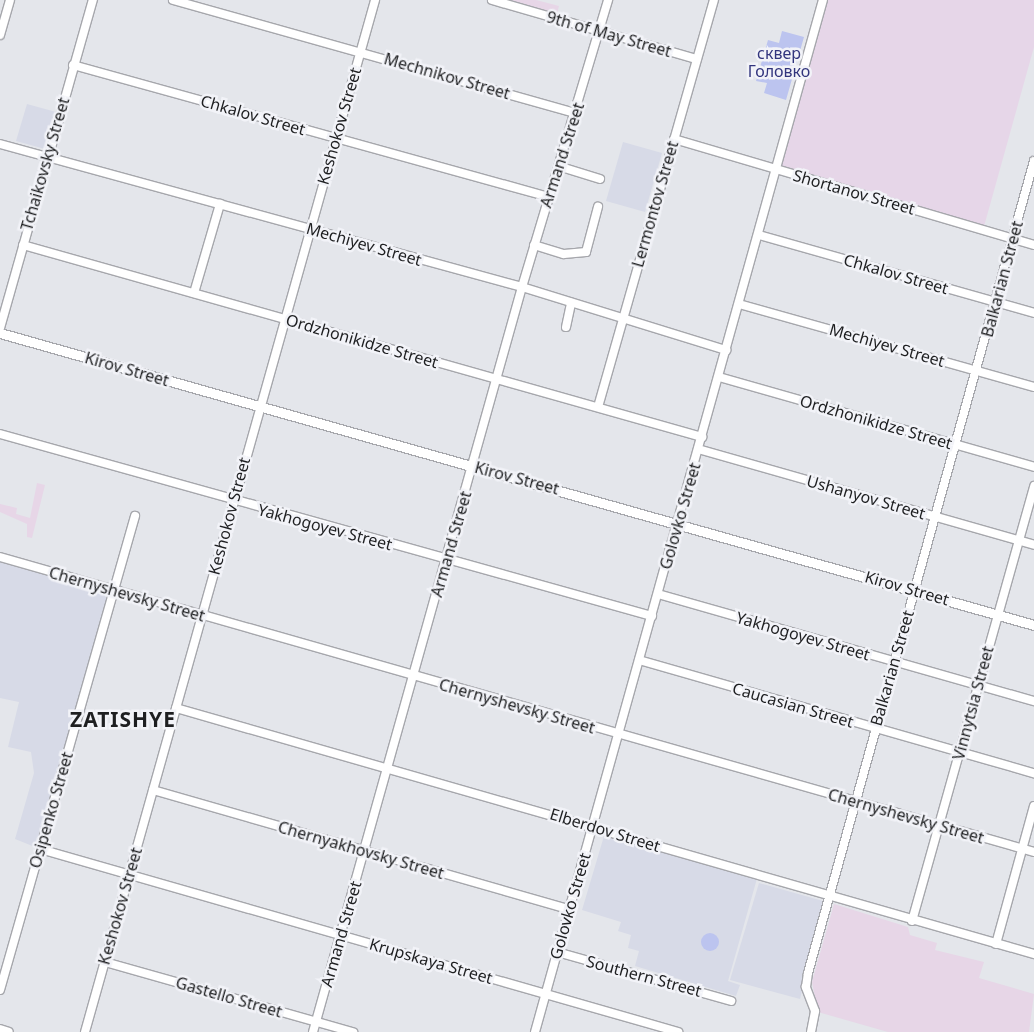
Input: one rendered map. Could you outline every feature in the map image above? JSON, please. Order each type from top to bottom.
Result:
[{"type":"main road","name":"Kirov Street","points":[[0,333],[1034,625]]},
{"type":"street","points":[[0,35],[10,0]]},
{"type":"street","name":"Tchaikovsky Street","points":[[0,328],[73,65],[93,0]]},
{"type":"street","name":"Mechnikov Street","points":[[173,0],[576,113]]},
{"type":"street","name":"Keshokov Street","points":[[85,1032],[234,502],[259,406],[375,0]]},
{"type":"street","name":"9th of May Street","points":[[492,0],[599,28],[697,59]]},
{"type":"street","name":"Armand Street","points":[[313,1032],[534,245],[576,113],[608,0]]},
{"type":"street","name":"Lermontov Street","points":[[598,408],[622,318],[714,0]]},
{"type":"street","name":"Golovko Street","points":[[535,1032],[759,235],[823,0]]},
{"type":"street","name":"Chkalov Street","points":[[73,65],[548,197]]},
{"type":"street","name":"Shortanov Street","points":[[674,139],[1034,245]]},
{"type":"street","name":"Mechiyev Street","points":[[0,144],[522,287],[726,350]]},
{"type":"street","name":"Balkarian Street","points":[[811,1032],[815,1011],[807,980],[1034,161]]},
{"type":"street","points":[[558,166],[600,179]]},
{"type":"street","points":[[194,293],[220,204]]},
{"type":"street","points":[[534,245],[564,254],[586,252],[598,206]]},
{"type":"street","name":"Chkalov Street","points":[[759,235],[1034,313]]},
{"type":"street","name":"Ordzhonikidze Street","points":[[22,245],[702,437]]},
{"type":"street","points":[[566,327],[572,303]]},
{"type":"street","name":"Mechiyev Street","points":[[739,304],[1034,387]]},
{"type":"street","name":"Ordzhonikidze Street","points":[[718,377],[1034,467]]},
{"type":"street","name":"Yakhogoyev Street","points":[[0,434],[234,502],[652,616]]},
{"type":"street","name":"Ushanyov Street","points":[[698,449],[1034,545]]},
{"type":"street","name":"Vinnytsia Street","points":[[912,921],[1034,486]]},
{"type":"street","name":"Osipenko Street","points":[[0,990],[112,590],[135,516]]},
{"type":"street","name":"Chernyshevsky Street","points":[[0,557],[618,735],[1034,852]]},
{"type":"street","name":"Yakhogoyev Street","points":[[658,594],[1034,702]]},
{"type":"street","name":"Caucasian Street","points":[[639,660],[1034,773]]},
{"type":"street","name":"Elberdov Street","points":[[176,708],[388,766],[912,921],[1034,954]]},
{"type":"street","name":"Chernyakhovsky Street","points":[[153,790],[569,909]]},
{"type":"street","points":[[996,944],[1034,806]]},
{"type":"street","name":"Krupskaya Street","points":[[40,849],[678,1032]]},
{"type":"street","name":"Southern Street","points":[[557,952],[731,1001]]},
{"type":"street","name":"Gastello Street","points":[[105,962],[354,1032]]},
{"type":"street","points":[[0,1029],[9,1032]]},
{"type":"shaded area","points":[[506,0],[536,0],[559,6],[556,17]]},
{"type":"shaded area","points":[[823,0],[1034,0],[1034,47],[983,230],[777,170]]},
{"type":"shaded area","points":[[27,104],[56,112],[45,149],[16,141]]},
{"type":"shaded area","points":[[623,142],[662,153],[645,212],[606,201]]},
{"type":"shaded area","points":[[37,483],[45,485],[32,538],[27,537],[27,524],[0,512],[0,504],[17,508],[16,514],[30,518]]},
{"type":"shaded area","points":[[0,557],[112,590],[40,849],[15,839],[34,773],[31,752],[8,747],[19,702],[0,698]]},
{"type":"shaded area","points":[[604,836],[758,875],[728,981],[740,985],[736,996],[635,966],[639,951],[628,948],[631,935],[618,931],[621,922],[582,910]]},
{"type":"shaded area","points":[[759,883],[823,901],[800,999],[730,980]]},
{"type":"shaded area","points":[[834,904],[908,927],[910,935],[937,943],[935,950],[984,962],[979,978],[1034,994],[1029,1032],[888,1032],[818,1012],[812,982]]},
{"type":"green space","name":"сквер Головко","points":[[782,31],[804,37],[786,100],[764,93],[767,83],[756,81],[768,40],[779,43]]},
{"type":"green space","points":[[706,933],[714,933],[719,938],[717,949],[706,951],[701,946],[701,938]]},
{"type":"district","name":"ZATISHYE","points":[[123,719]]}]
